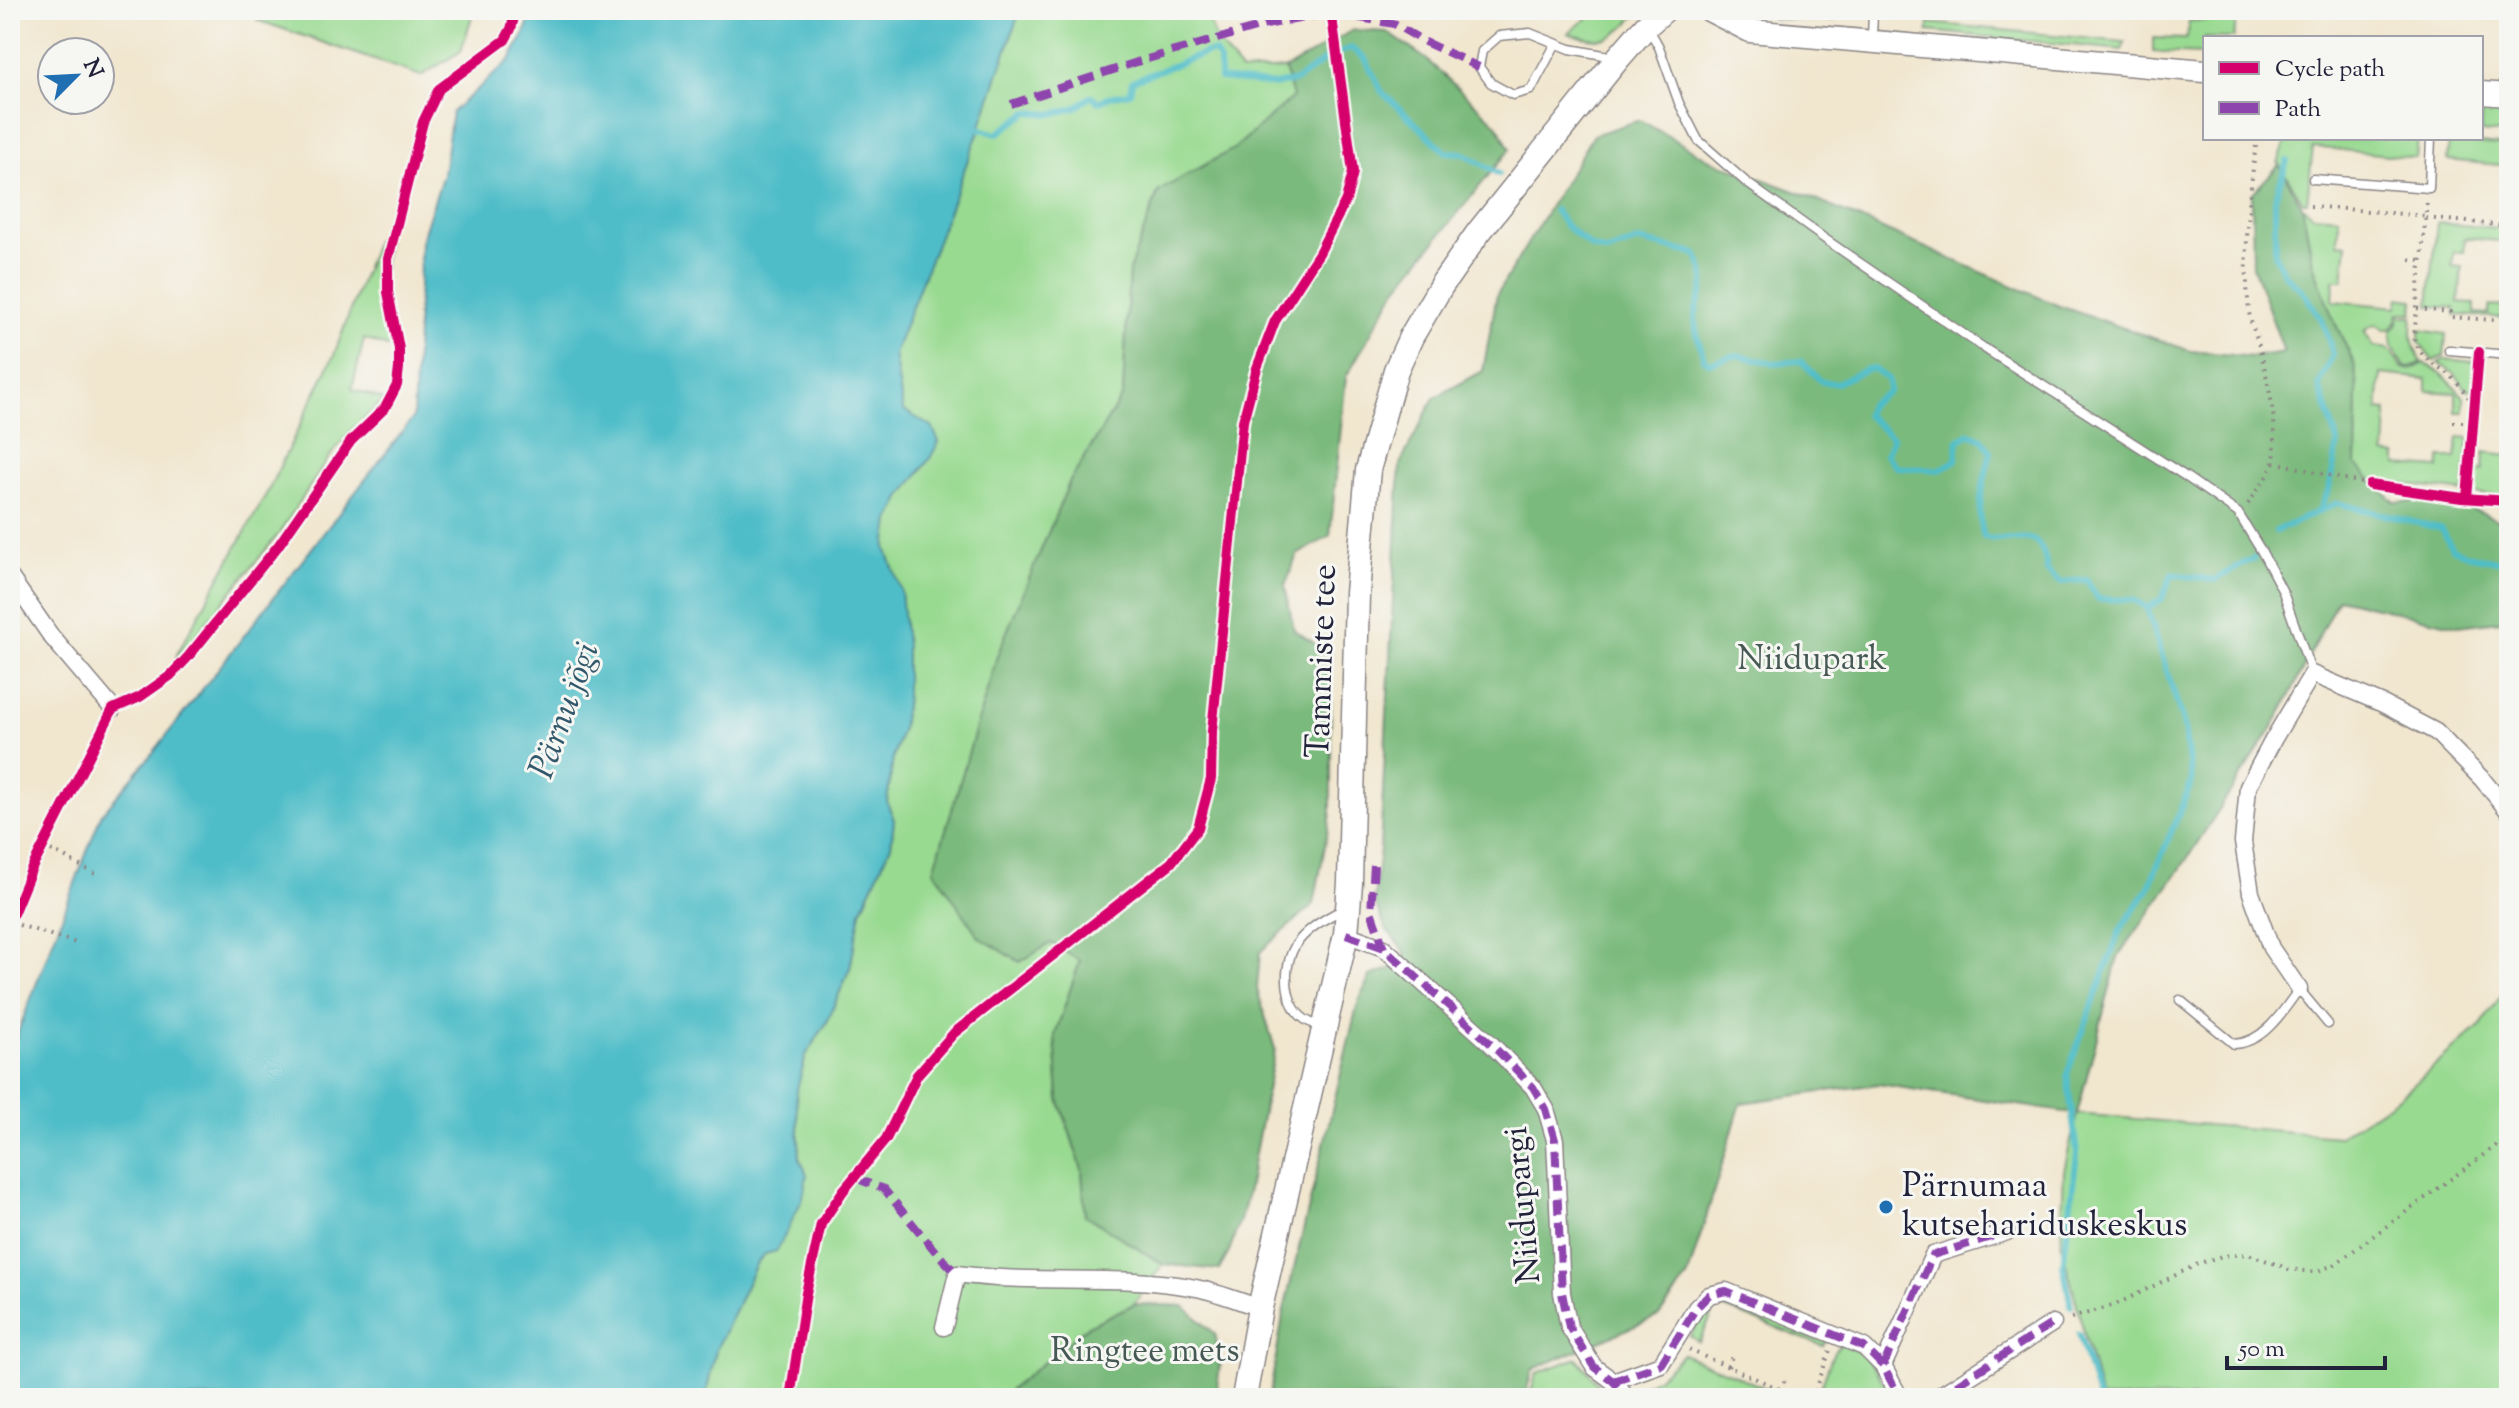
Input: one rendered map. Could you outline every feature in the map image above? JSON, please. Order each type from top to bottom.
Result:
[{"type":"main road","name":"Tammiste tee","points":[[1244,1398],[1260,1308],[1346,934],[1357,593],[1366,485],[1396,370],[1441,286],[1478,233],[1619,57],[1655,18]]},
{"type":"street","points":[[1709,10],[1750,31],[2203,71]]},
{"type":"street","points":[[2483,93],[2509,95]]},
{"type":"street","points":[[10,577],[51,636],[113,709]]},
{"type":"street","points":[[2299,989],[2271,948],[2251,893],[2243,842],[2248,787],[2312,674],[2383,704],[2436,732],[2509,812]]},
{"type":"street","name":"Niidupargi","points":[[1346,934],[1384,948],[1515,1066],[1533,1087],[1546,1109],[1555,1140],[1562,1293],[1569,1327],[1594,1367],[1613,1381],[1628,1398]]},
{"type":"street","points":[[1883,1366],[1933,1255],[2007,1232]]},
{"type":"street","points":[[944,1327],[957,1274],[1026,1280],[1126,1281],[1197,1288],[1260,1308]]},
{"type":"street","points":[[1613,1381],[1661,1364],[1696,1308],[1709,1295],[1726,1291],[1864,1347],[1883,1366],[1900,1398]]},
{"type":"street","points":[[1936,1398],[2053,1323]]},
{"type":"lane","points":[[1872,41],[1873,10]]},
{"type":"lane","points":[[1655,18],[1659,47],[1679,103],[1698,140],[1747,183],[1984,348],[2238,513],[2283,592],[2312,674]]},
{"type":"lane","points":[[1555,45],[1531,90],[1513,95],[1491,83],[1479,67],[1482,51],[1499,36],[1530,33],[1555,45],[1619,57]]},
{"type":"lane","points":[[2313,179],[2429,188],[2431,140]]},
{"type":"lane","points":[[2449,350],[2509,355],[2508,365]]},
{"type":"lane","points":[[1325,1026],[1310,1025],[1294,1011],[1286,981],[1295,947],[1322,920],[1348,906]]},
{"type":"lane","points":[[2180,1000],[2230,1042],[2242,1044],[2263,1032],[2299,989],[2328,1024]]},
{"type":"path","points":[[2238,513],[2250,502],[2274,462],[2276,439],[2272,400],[2248,301],[2246,260],[2249,201],[2257,140]]},
{"type":"path","points":[[2429,188],[2414,338],[2421,354],[2450,375],[2469,398],[2475,399]]},
{"type":"path","points":[[2310,206],[2509,226]]},
{"type":"path","points":[[2410,259],[2421,260]]},
{"type":"path","points":[[2417,309],[2450,312],[2450,317],[2509,321]]},
{"type":"path","points":[[2472,437],[2479,352]]},
{"type":"path","points":[[2453,422],[2473,422]]},
{"type":"path","points":[[2274,462],[2385,487]]},
{"type":"path","points":[[38,857],[48,847],[99,876]]},
{"type":"path","points":[[19,925],[76,943]]},
{"type":"path","points":[[2053,1323],[2115,1305],[2200,1263],[2222,1256],[2248,1254],[2289,1269],[2315,1272],[2334,1265],[2509,1136]]},
{"type":"path","points":[[1813,1398],[1835,1336]]},
{"type":"path","points":[[1674,1344],[1801,1398]]},
{"type":"path","points":[[1728,1367],[1732,1356]]},
{"type":"path","points":[[1781,1390],[1786,1377]]},
{"type":"green space","points":[[260,10],[474,10],[461,51],[421,76],[257,20]]},
{"type":"green space","points":[[1020,10],[1211,10],[1214,36],[1242,72],[1285,69],[1293,97],[1235,148],[1158,192],[1129,271],[1123,395],[1069,483],[1051,943],[1080,961],[1055,1035],[1059,1099],[1082,1170],[1085,1215],[1163,1264],[1134,1304],[1088,1326],[1000,1398],[705,1398],[716,1350],[756,1264],[765,1254],[807,1175],[800,1159],[796,1093],[806,1055],[827,1022],[850,968],[861,911],[891,845],[894,820],[887,802],[906,698],[901,591],[886,548],[890,520],[902,496],[930,458],[932,427],[903,410],[894,354],[980,128]]},
{"type":"green space","points":[[1598,10],[1641,10],[1609,37],[1593,39],[1568,33]]},
{"type":"green space","points":[[1754,10],[1828,10],[1834,21],[1774,19]]},
{"type":"green space","points":[[2209,10],[2237,10],[2234,36],[2203,36],[2203,54],[2153,52],[2153,38],[2186,39],[2189,21],[2204,21]]},
{"type":"green space","points":[[1929,23],[2125,42],[2122,50],[1928,31]]},
{"type":"green space","points":[[1353,30],[1387,32],[1426,59],[1496,123],[1510,149],[1396,289],[1346,377],[1330,536],[1297,555],[1285,586],[1294,630],[1331,654],[1331,814],[1314,904],[1260,952],[1257,989],[1275,1049],[1245,1205],[1229,1252],[1219,1270],[1163,1264],[1085,1215],[1082,1170],[1059,1099],[1055,1035],[1080,961],[1051,943],[1020,962],[979,937],[934,870],[998,653],[1069,483],[1123,395],[1129,271],[1159,191],[1235,148],[1293,97],[1285,69]]},
{"type":"green space","points":[[2483,107],[2509,110],[2509,134],[2483,132]]},
{"type":"green space","name":"Niidupark","points":[[1640,120],[1710,160],[1800,193],[2059,306],[2191,351],[2253,357],[2284,352],[2253,266],[2252,194],[2279,165],[2302,206],[2313,264],[2355,366],[2356,465],[2395,502],[2464,506],[2509,525],[2509,620],[2457,626],[2338,598],[2278,719],[2177,874],[2118,957],[2077,1114],[1878,1084],[1741,1103],[1688,1276],[1659,1316],[1533,1369],[1524,1398],[1269,1398],[1284,1310],[1357,1006],[1370,976],[1393,968],[1406,953],[1386,929],[1374,901],[1380,849],[1400,464],[1434,398],[1483,371],[1497,294],[1593,135]]},
{"type":"green space","points":[[2286,140],[2418,140],[2416,158],[2313,147],[2307,202],[2303,202],[2278,163]]},
{"type":"green space","points":[[2449,140],[2509,146],[2509,166],[2447,160]]},
{"type":"green space","points":[[2302,206],[2314,215],[2339,217],[2338,243],[2347,244],[2343,280],[2334,280],[2333,301],[2397,307],[2399,298],[2414,300],[2413,313],[2399,313],[2390,330],[2376,324],[2364,331],[2374,347],[2389,349],[2403,368],[2411,370],[2424,363],[2442,374],[2464,397],[2464,412],[2456,412],[2456,393],[2427,391],[2427,379],[2381,374],[2378,410],[2387,411],[2385,454],[2397,456],[2397,465],[2439,468],[2441,458],[2456,458],[2458,437],[2469,438],[2464,492],[2371,480],[2356,465],[2355,366],[2332,316],[2313,263]]},
{"type":"green space","points":[[2437,223],[2509,229],[2509,242],[2465,238],[2464,252],[2454,252],[2452,266],[2462,267],[2459,303],[2475,304],[2475,313],[2488,314],[2490,306],[2509,307],[2509,318],[2455,315],[2455,308],[2429,306]]},
{"type":"green space","points":[[387,240],[380,285],[393,349],[364,339],[352,389],[384,400],[330,456],[278,535],[176,660],[268,491],[334,355],[376,241]]},
{"type":"green space","points":[[2399,316],[2413,316],[2413,340],[2422,362],[2411,368],[2405,367],[2392,346],[2391,332],[2398,324]]},
{"type":"green space","points":[[2419,330],[2446,334],[2444,356],[2433,361],[2419,343]]},
{"type":"green space","points":[[2445,359],[2475,362],[2473,389],[2467,390],[2455,374],[2438,363]]},
{"type":"green space","points":[[2484,452],[2509,455],[2509,497],[2471,494],[2472,468],[2483,471]]},
{"type":"green space","points":[[2509,984],[2509,1398],[2101,1398],[2061,1243],[2064,1171],[2077,1114],[2339,1136],[2402,1095],[2481,1025]]},
{"type":"green space","points":[[1727,1297],[1828,1338],[1823,1346],[1717,1305],[1699,1342],[1690,1336],[1711,1303]]},
{"type":"green space","name":"Ringtee mets","points":[[1134,1304],[1184,1306],[1215,1334],[1220,1364],[1216,1398],[1000,1398],[1088,1326]]},
{"type":"green space","points":[[1841,1343],[1865,1355],[1890,1392],[1890,1398],[1817,1398],[1834,1351]]},
{"type":"green space","points":[[1683,1354],[1790,1398],[1645,1398],[1639,1388],[1659,1377]]},
{"type":"green space","points":[[1577,1358],[1614,1398],[1529,1398],[1537,1373]]},
{"type":"water","name":"Pärnu jõgi","points":[[532,10],[1020,10],[980,128],[894,354],[903,410],[932,427],[939,442],[902,496],[890,520],[886,548],[901,591],[906,646],[906,698],[887,802],[894,820],[891,845],[861,911],[850,968],[827,1022],[806,1055],[796,1093],[800,1159],[807,1175],[803,1198],[777,1251],[765,1254],[756,1264],[716,1350],[705,1398],[10,1398],[10,1053],[101,815],[156,749],[413,418],[421,242],[443,174],[452,112],[510,60],[525,33]]},
{"type":"waterway","points":[[975,127],[997,134],[1028,112],[1052,114],[1075,108],[1092,96],[1098,102],[1130,93],[1132,81],[1206,53],[1215,52],[1220,62],[1220,79],[1275,85],[1296,81],[1329,57],[1351,48],[1365,58],[1382,92],[1446,152],[1463,153],[1499,174]]},
{"type":"waterway","points":[[2287,161],[2275,198],[2275,255],[2284,274],[2302,290],[2322,320],[2333,354],[2319,385],[2338,443],[2329,490],[2319,510]]},
{"type":"waterway","points":[[1555,210],[1566,226],[1591,247],[1607,252],[1639,241],[1696,254],[1704,282],[1695,326],[1704,359],[1710,363],[1736,355],[1774,363],[1801,361],[1822,382],[1837,383],[1867,369],[1874,369],[1888,379],[1889,391],[1870,404],[1866,415],[1893,438],[1886,455],[1897,467],[1940,470],[1956,460],[1958,441],[1969,433],[1982,439],[1991,452],[1980,505],[1984,537],[2033,540],[2040,546],[2047,571],[2060,582],[2087,580],[2098,599],[2134,600],[2147,608],[2162,599],[2172,574],[2214,580],[2254,558]]},
{"type":"waterway","points":[[2276,531],[2337,503],[2442,529],[2452,549],[2509,563]]},
{"type":"waterway","points":[[2071,1306],[2063,1265],[2077,1154],[2067,1074],[2120,930],[2147,891],[2192,781],[2183,722],[2147,608]]},
{"type":"waterway","points":[[2079,1334],[2098,1398]]},
{"type":"marked path","points":[[1011,104],[1140,61],[1266,25],[1332,13],[1394,24],[1479,67]]},
{"type":"marked path","points":[[1374,865],[1371,911],[1384,948]]},
{"type":"marked path","points":[[1346,934],[1384,948],[1490,1043],[1533,1087],[1546,1109],[1555,1140],[1562,1293],[1569,1327],[1594,1367],[1613,1381],[1628,1398]]},
{"type":"marked path","points":[[855,1178],[884,1189],[957,1274]]},
{"type":"marked path","points":[[1883,1366],[1933,1255],[2007,1232]]},
{"type":"marked path","points":[[1613,1381],[1661,1364],[1696,1308],[1709,1295],[1726,1291],[1864,1347],[1883,1366],[1900,1398]]},
{"type":"marked path","points":[[1936,1398],[2053,1323]]},
{"type":"cycle path","points":[[10,921],[31,870],[113,709],[140,697],[170,676],[188,657],[278,546],[351,441],[385,408],[397,385],[399,368],[399,349],[388,292],[388,259],[423,122],[439,89],[505,40],[516,10]]},
{"type":"cycle path","points":[[790,1398],[806,1293],[821,1224],[843,1191],[886,1139],[917,1075],[954,1033],[1171,863],[1198,828],[1211,779],[1212,731],[1243,421],[1257,368],[1275,321],[1319,253],[1346,200],[1353,172],[1331,10]]},
{"type":"cycle path","points":[[2467,498],[2479,352]]},
{"type":"cycle path","points":[[2370,485],[2509,501]]},
{"type":"place","name":"Pärnumaa kutsehariduskeskus","points":[[1886,1207]]}]
